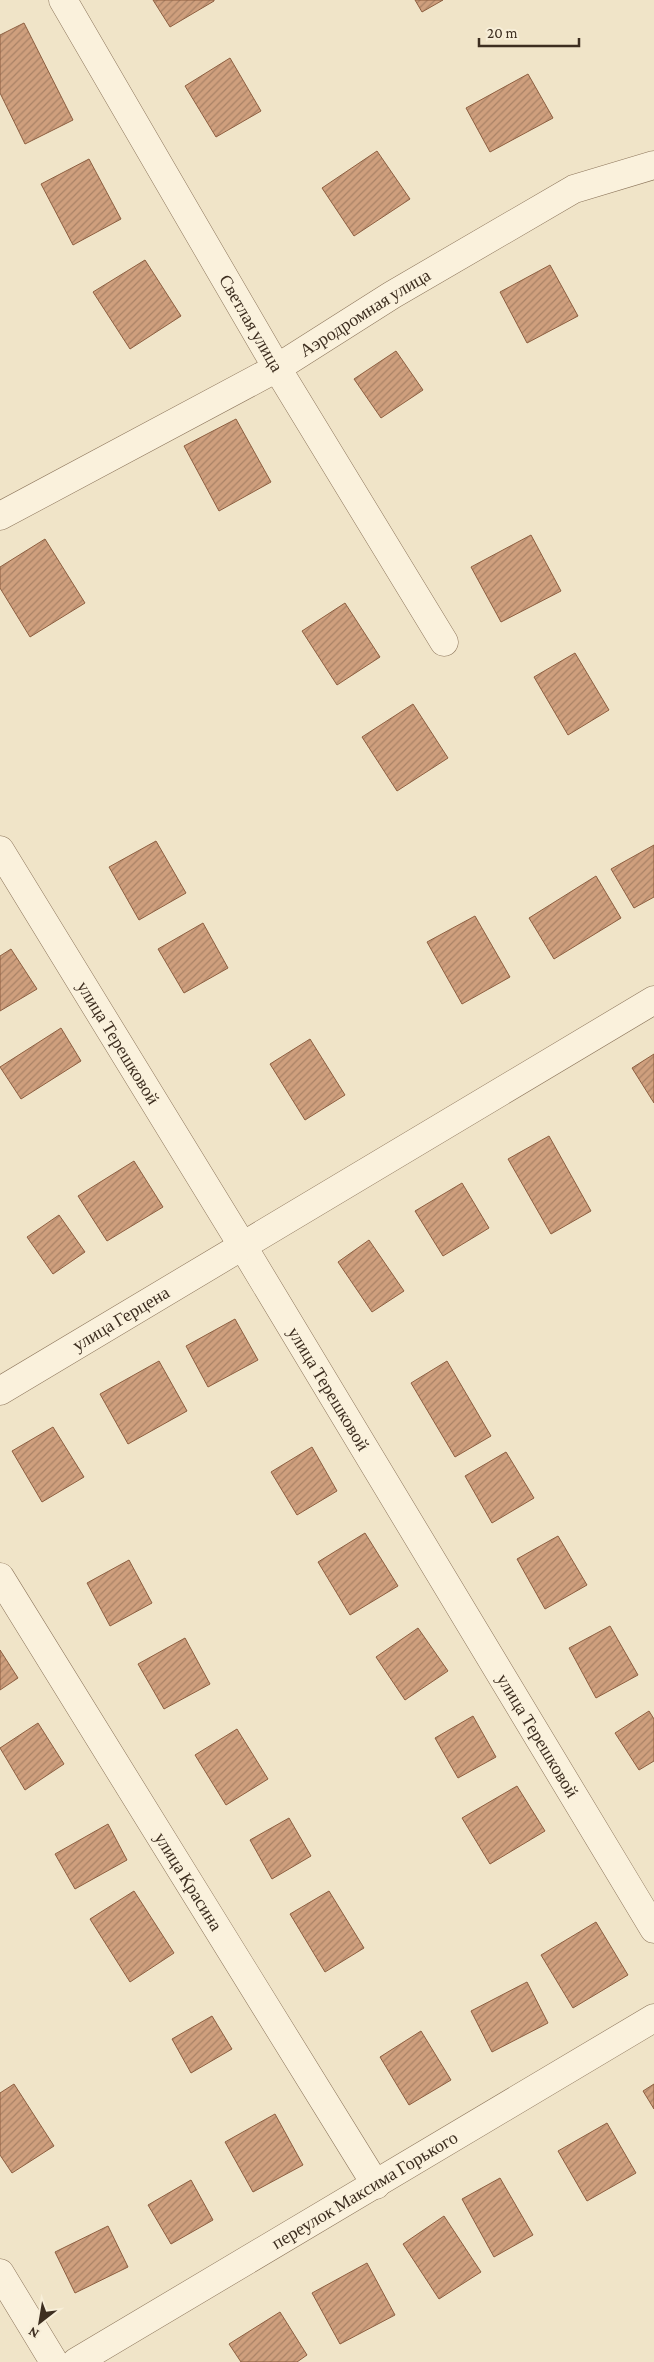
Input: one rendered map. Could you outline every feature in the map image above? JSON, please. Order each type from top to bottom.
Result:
[{"type":"street","name":"Светлая улица","points":[[63,0],[277,368],[444,642]]},
{"type":"street","name":"Аэродромная улица","points":[[0,516],[277,368],[392,295],[574,189],[654,165]]},
{"type":"street","name":"улица Терешковой","points":[[0,850],[242,1245],[654,1929]]},
{"type":"street","name":"улица Герцена","points":[[0,1391],[654,1000]]},
{"type":"street","name":"улица Красина","points":[[0,1577],[376,2185]]},
{"type":"street","name":"переулок Максима Горького","points":[[76,2362],[654,2018]]},
{"type":"street","points":[[0,2272],[54,2362]]},
{"type":"building","points":[[153,0],[214,0],[214,1],[170,27]]},
{"type":"building","points":[[415,0],[443,0],[422,12]]},
{"type":"building","points":[[24,23],[73,120],[25,144],[0,93],[0,35]]},
{"type":"building","points":[[230,58],[261,111],[216,137],[185,86]]},
{"type":"building","points":[[528,74],[553,118],[490,152],[466,108]]},
{"type":"building","points":[[377,151],[410,199],[354,236],[322,188]]},
{"type":"building","points":[[89,159],[121,219],[73,245],[41,184]]},
{"type":"building","points":[[145,260],[181,316],[130,349],[93,292]]},
{"type":"building","points":[[550,265],[578,316],[527,343],[500,292]]},
{"type":"building","points":[[396,351],[423,390],[381,418],[354,379]]},
{"type":"building","points":[[236,419],[271,482],[219,511],[184,446]]},
{"type":"building","points":[[531,535],[561,591],[501,622],[471,567]]},
{"type":"building","points":[[45,539],[85,603],[30,637],[0,588],[0,567]]},
{"type":"building","points":[[345,603],[380,657],[337,685],[302,631]]},
{"type":"building","points":[[575,653],[609,710],[568,735],[534,677]]},
{"type":"building","points":[[413,704],[448,758],[397,791],[362,737]]},
{"type":"building","points":[[156,841],[186,893],[139,920],[109,867]]},
{"type":"building","points":[[654,845],[654,897],[634,908],[611,869]]},
{"type":"building","points":[[596,876],[621,918],[554,959],[529,918]]},
{"type":"building","points":[[475,916],[510,977],[462,1004],[427,942]]},
{"type":"building","points":[[203,923],[228,968],[184,993],[158,949]]},
{"type":"building","points":[[11,949],[37,989],[0,1011],[0,956]]},
{"type":"building","points":[[61,1028],[81,1061],[21,1099],[0,1067]]},
{"type":"building","points":[[310,1039],[345,1095],[305,1120],[270,1064]]},
{"type":"building","points":[[654,1054],[654,1103],[632,1068]]},
{"type":"building","points":[[549,1136],[591,1211],[551,1234],[508,1159]]},
{"type":"building","points":[[134,1161],[163,1207],[107,1241],[78,1196]]},
{"type":"building","points":[[462,1183],[489,1228],[443,1256],[415,1211]]},
{"type":"building","points":[[59,1215],[85,1252],[53,1274],[27,1237]]},
{"type":"building","points":[[369,1240],[404,1291],[372,1312],[338,1262]]},
{"type":"building","points":[[235,1319],[258,1360],[208,1387],[186,1346]]},
{"type":"building","points":[[159,1361],[187,1411],[128,1444],[100,1394]]},
{"type":"building","points":[[447,1361],[491,1436],[455,1457],[411,1383]]},
{"type":"building","points":[[53,1427],[84,1477],[42,1502],[12,1451]]},
{"type":"building","points":[[312,1447],[337,1491],[297,1515],[271,1472]]},
{"type":"building","points":[[506,1452],[534,1498],[492,1523],[465,1476]]},
{"type":"building","points":[[365,1533],[398,1586],[350,1615],[318,1562]]},
{"type":"building","points":[[558,1536],[587,1585],[545,1609],[517,1559]]},
{"type":"building","points":[[129,1560],[152,1603],[110,1626],[87,1583]]},
{"type":"building","points":[[610,1626],[638,1675],[596,1698],[569,1648]]},
{"type":"building","points":[[418,1628],[448,1671],[405,1700],[376,1657]]},
{"type":"building","points":[[185,1638],[210,1684],[164,1709],[138,1664]]},
{"type":"building","points":[[0,1650],[18,1678],[0,1690]]},
{"type":"building","points":[[649,1711],[654,1719],[654,1761],[639,1770],[615,1733]]},
{"type":"building","points":[[473,1716],[496,1757],[458,1778],[435,1738]]},
{"type":"building","points":[[38,1723],[64,1764],[25,1790],[0,1748]]},
{"type":"building","points":[[237,1729],[268,1779],[226,1805],[195,1755]]},
{"type":"building","points":[[517,1786],[545,1831],[490,1864],[462,1818]]},
{"type":"building","points":[[289,1818],[311,1856],[272,1879],[250,1840]]},
{"type":"building","points":[[108,1824],[127,1860],[75,1889],[55,1854]]},
{"type":"building","points":[[134,1891],[174,1953],[130,1982],[90,1919]]},
{"type":"building","points":[[329,1891],[364,1948],[325,1972],[290,1914]]},
{"type":"building","points":[[596,1922],[628,1975],[573,2008],[541,1955]]},
{"type":"building","points":[[527,1982],[548,2023],[492,2052],[471,2011]]},
{"type":"building","points":[[212,2016],[232,2049],[191,2073],[172,2039]]},
{"type":"building","points":[[421,2031],[451,2080],[409,2105],[380,2057]]},
{"type":"building","points":[[14,2084],[54,2146],[12,2173],[0,2155],[0,2093]]},
{"type":"building","points":[[654,2084],[654,2109],[643,2091]]},
{"type":"building","points":[[275,2114],[303,2165],[253,2192],[225,2142]]},
{"type":"building","points":[[607,2123],[636,2173],[587,2201],[558,2151]]},
{"type":"building","points":[[500,2178],[533,2235],[494,2257],[462,2199]]},
{"type":"building","points":[[191,2180],[213,2220],[171,2244],[148,2205]]},
{"type":"building","points":[[444,2216],[481,2272],[439,2299],[403,2244]]},
{"type":"building","points":[[108,2226],[128,2267],[75,2293],[55,2252]]},
{"type":"building","points":[[367,2263],[395,2315],[340,2344],[312,2293]]},
{"type":"building","points":[[280,2312],[307,2355],[297,2362],[241,2362],[229,2344]]}]
